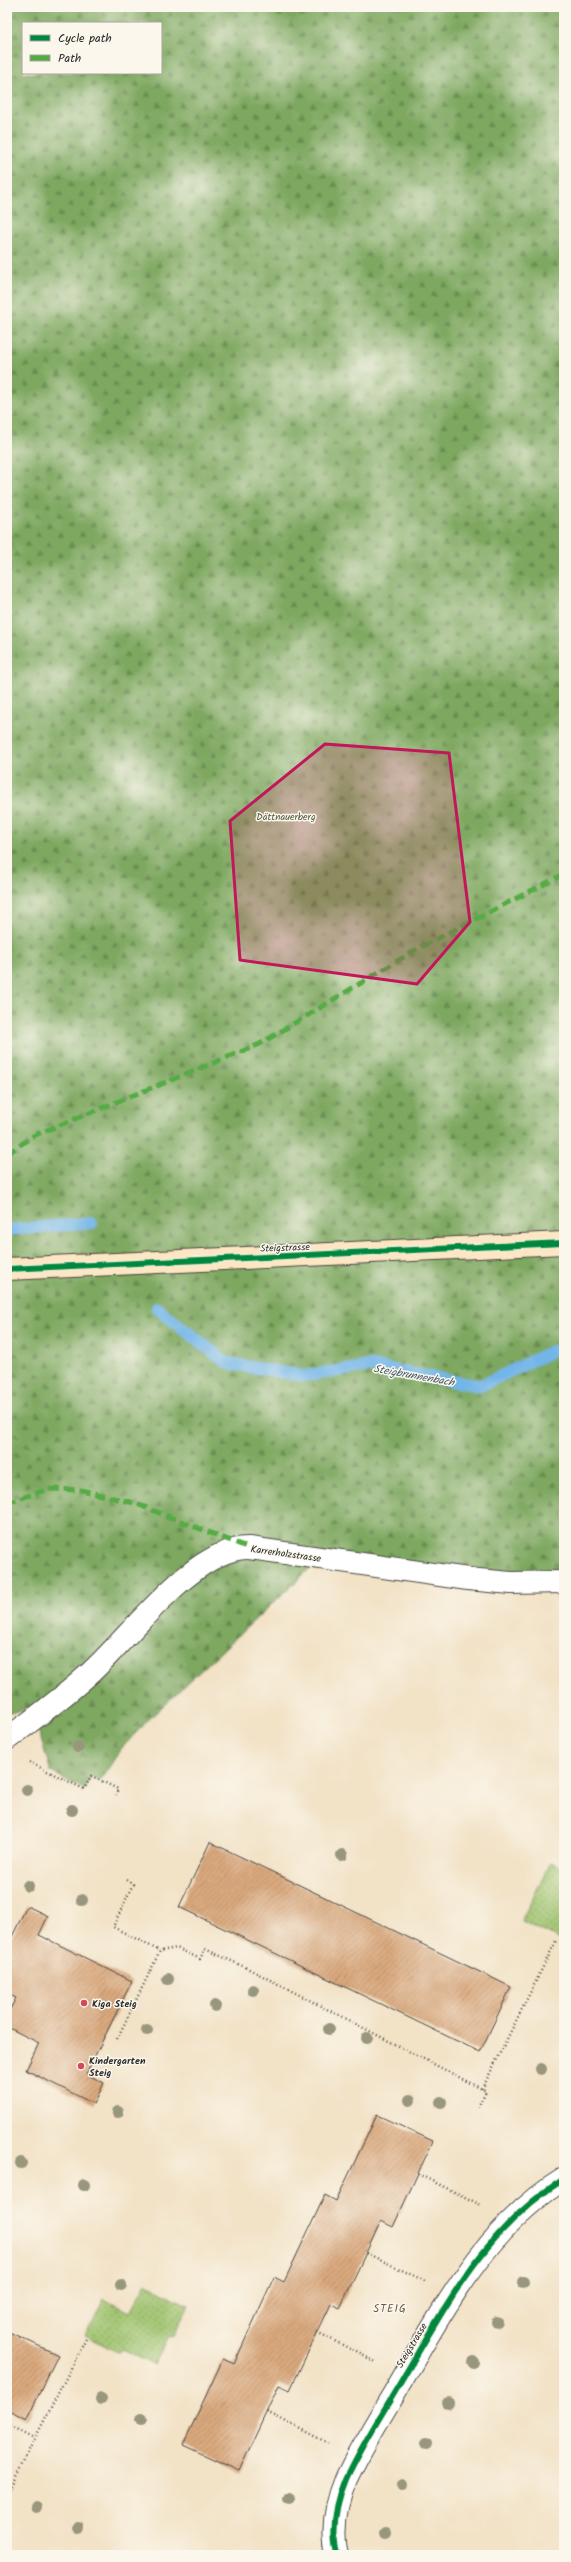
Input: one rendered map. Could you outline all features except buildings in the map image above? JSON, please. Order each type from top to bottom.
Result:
[{"type":"main road","name":"Steigstrasse","points":[[7,1269],[564,1243]]},
{"type":"street","name":"Karrerholzstrasse","points":[[7,1739],[93,1670],[195,1569],[216,1555],[231,1549],[249,1548],[489,1581],[564,1582]]},
{"type":"street","name":"Steigstrasse","points":[[337,2555],[334,2524],[343,2486],[355,2460],[432,2329],[490,2242],[531,2202],[564,2180]]},
{"type":"path","points":[[26,1760],[84,1789],[91,1776],[118,1790],[116,1795]]},
{"type":"path","points":[[126,1880],[133,1884],[113,1927],[160,1951],[177,1948],[200,1959],[205,1949],[247,1968],[486,2091],[478,2107]]},
{"type":"path","points":[[482,2089],[557,1939]]},
{"type":"path","points":[[117,2039],[160,1951]]},
{"type":"path","points":[[418,2174],[481,2205]]},
{"type":"path","points":[[366,2253],[426,2282]]},
{"type":"path","points":[[317,2332],[376,2362]]},
{"type":"path","points":[[7,2493],[87,2337]]},
{"type":"path","points":[[267,2412],[328,2443]]},
{"type":"path","points":[[7,2424],[35,2438]]},
{"type":"highlighted area","points":[[325,744],[449,753],[470,922],[417,984],[240,960],[230,821]]},
{"type":"green space","name":"Dättnauerberg","points":[[7,7],[564,7],[564,1582],[321,1558],[149,1719],[121,1749],[100,1781],[91,1776],[84,1789],[51,1772],[31,1707],[7,1714]]},
{"type":"green space","points":[[551,1862],[564,1869],[564,1942],[521,1921]]},
{"type":"green space","points":[[146,2283],[189,2306],[172,2337],[168,2336],[153,2365],[122,2349],[119,2353],[85,2335],[104,2299],[130,2312]]},
{"type":"waterway","name":"Steigbrunnenbach","points":[[7,1230],[92,1223]]},
{"type":"waterway","name":"Steigbrunnenbach","points":[[157,1308],[227,1363],[303,1376],[371,1366],[480,1386],[550,1352],[564,1348]]},
{"type":"marked path","points":[[7,1154],[33,1136],[260,1044],[419,948],[564,874]]},
{"type":"marked path","points":[[7,1503],[48,1489],[81,1490],[134,1503],[249,1548]]},
{"type":"cycle path","points":[[7,1269],[564,1243]]},
{"type":"cycle path","points":[[337,2555],[334,2536],[337,2507],[346,2479],[367,2438],[438,2318],[473,2266],[492,2241],[514,2218],[537,2198],[564,2179]]},
{"type":"place","name":"Kiga Steig","points":[[84,2003]]},
{"type":"place","name":"Kindergarten Steig","points":[[81,2066]]},
{"type":"district","name":"STEIG","points":[[390,2308]]}]
